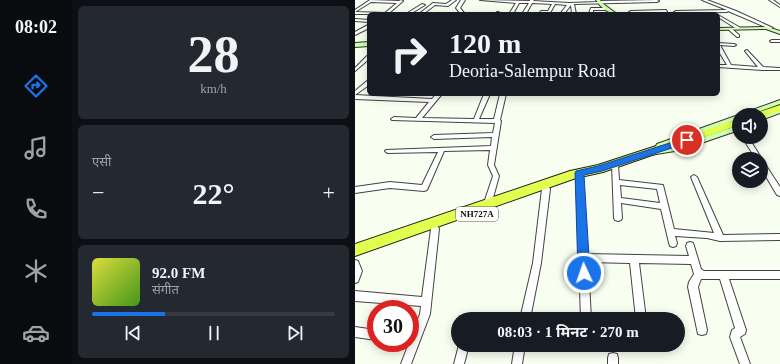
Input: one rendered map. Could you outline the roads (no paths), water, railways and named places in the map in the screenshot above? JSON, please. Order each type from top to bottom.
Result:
[{"type":"highway","points":[[768,112],[780,108]]},
{"type":"highway","name":"NH727A","points":[[355,250],[488,204],[615,164],[732,124]]},
{"type":"highway","name":"NH727A","points":[[355,257],[546,189],[580,175]]},
{"type":"street","points":[[424,12],[434,4],[448,5],[454,0]]},
{"type":"street","points":[[461,12],[458,8],[463,0]]},
{"type":"street","points":[[482,0],[509,2],[531,1],[554,4],[657,1]]},
{"type":"street","points":[[704,0],[779,31]]},
{"type":"street","points":[[771,0],[780,6]]},
{"type":"street","points":[[356,10],[371,1],[401,1]]},
{"type":"street","points":[[387,12],[401,1]]},
{"type":"street","points":[[512,12],[517,1]]},
{"type":"street","points":[[525,12],[531,1]]},
{"type":"street","points":[[624,1],[630,12]]},
{"type":"street","points":[[650,1],[661,11]]},
{"type":"street","points":[[599,2],[612,12]]},
{"type":"street","points":[[549,12],[554,4]]},
{"type":"street","points":[[564,12],[570,4]]},
{"type":"street","points":[[570,4],[573,12]]},
{"type":"street","points":[[411,12],[423,5]]},
{"type":"street","points":[[592,12],[593,9],[607,9]]},
{"type":"street","points":[[356,10],[370,12]]},
{"type":"street","points":[[676,12],[709,10],[733,11]]},
{"type":"street","points":[[654,12],[666,11]]},
{"type":"street","points":[[720,17],[738,28]]},
{"type":"street","points":[[355,20],[367,21]]},
{"type":"street","points":[[355,34],[367,27]]},
{"type":"street","points":[[720,29],[771,28]]},
{"type":"street","points":[[730,29],[737,36]]},
{"type":"street","points":[[771,41],[780,41]]},
{"type":"street","points":[[355,45],[367,44]]},
{"type":"street","points":[[720,45],[734,45]]},
{"type":"street","points":[[720,48],[731,67]]},
{"type":"street","points":[[747,51],[762,69]]},
{"type":"street","points":[[720,54],[724,55]]},
{"type":"street","points":[[355,70],[367,59]]},
{"type":"street","points":[[720,66],[780,69]]},
{"type":"street","points":[[355,95],[367,84]]},
{"type":"street","points":[[355,95],[432,102]]},
{"type":"street","points":[[418,119],[437,96]]},
{"type":"street","points":[[476,120],[486,96]]},
{"type":"street","points":[[488,204],[496,176],[492,168],[499,122],[497,120],[503,96]]},
{"type":"street","points":[[763,108],[780,102]]},
{"type":"street","points":[[768,115],[780,111]]},
{"type":"street","points":[[394,119],[497,120]]},
{"type":"street","points":[[650,152],[657,147],[732,119]]},
{"type":"street","points":[[650,152],[678,148],[732,129]]},
{"type":"street","points":[[434,137],[497,135]]},
{"type":"street","points":[[388,151],[494,148]]},
{"type":"street","points":[[355,190],[390,185],[424,188],[442,150]]},
{"type":"street","points":[[615,164],[618,218]]},
{"type":"street","points":[[768,174],[780,193]]},
{"type":"street","points":[[580,175],[586,312]]},
{"type":"street","points":[[694,177],[720,238]]},
{"type":"street","points":[[616,182],[659,187],[673,243]]},
{"type":"street","points":[[526,312],[537,263],[546,189]]},
{"type":"street","points":[[617,200],[664,206]]},
{"type":"street","points":[[419,328],[422,323],[427,302],[435,229]]},
{"type":"street","points":[[670,232],[707,234],[720,238],[780,237]]},
{"type":"street","points":[[690,246],[699,274]]},
{"type":"street","points":[[583,258],[694,260]]},
{"type":"street","points":[[634,259],[640,312]]},
{"type":"street","points":[[355,264],[358,271],[355,279]]},
{"type":"street","points":[[699,274],[723,276],[780,275]]},
{"type":"street","points":[[699,274],[693,287],[702,330]]},
{"type":"street","points":[[723,276],[740,327],[740,332],[736,334],[735,337],[745,364]]},
{"type":"street","points":[[355,296],[427,302]]},
{"type":"street","points":[[355,332],[367,333]]},
{"type":"street","points":[[406,364],[409,352]]},
{"type":"street","points":[[459,364],[462,352]]},
{"type":"street","points":[[517,364],[519,352]]}]
